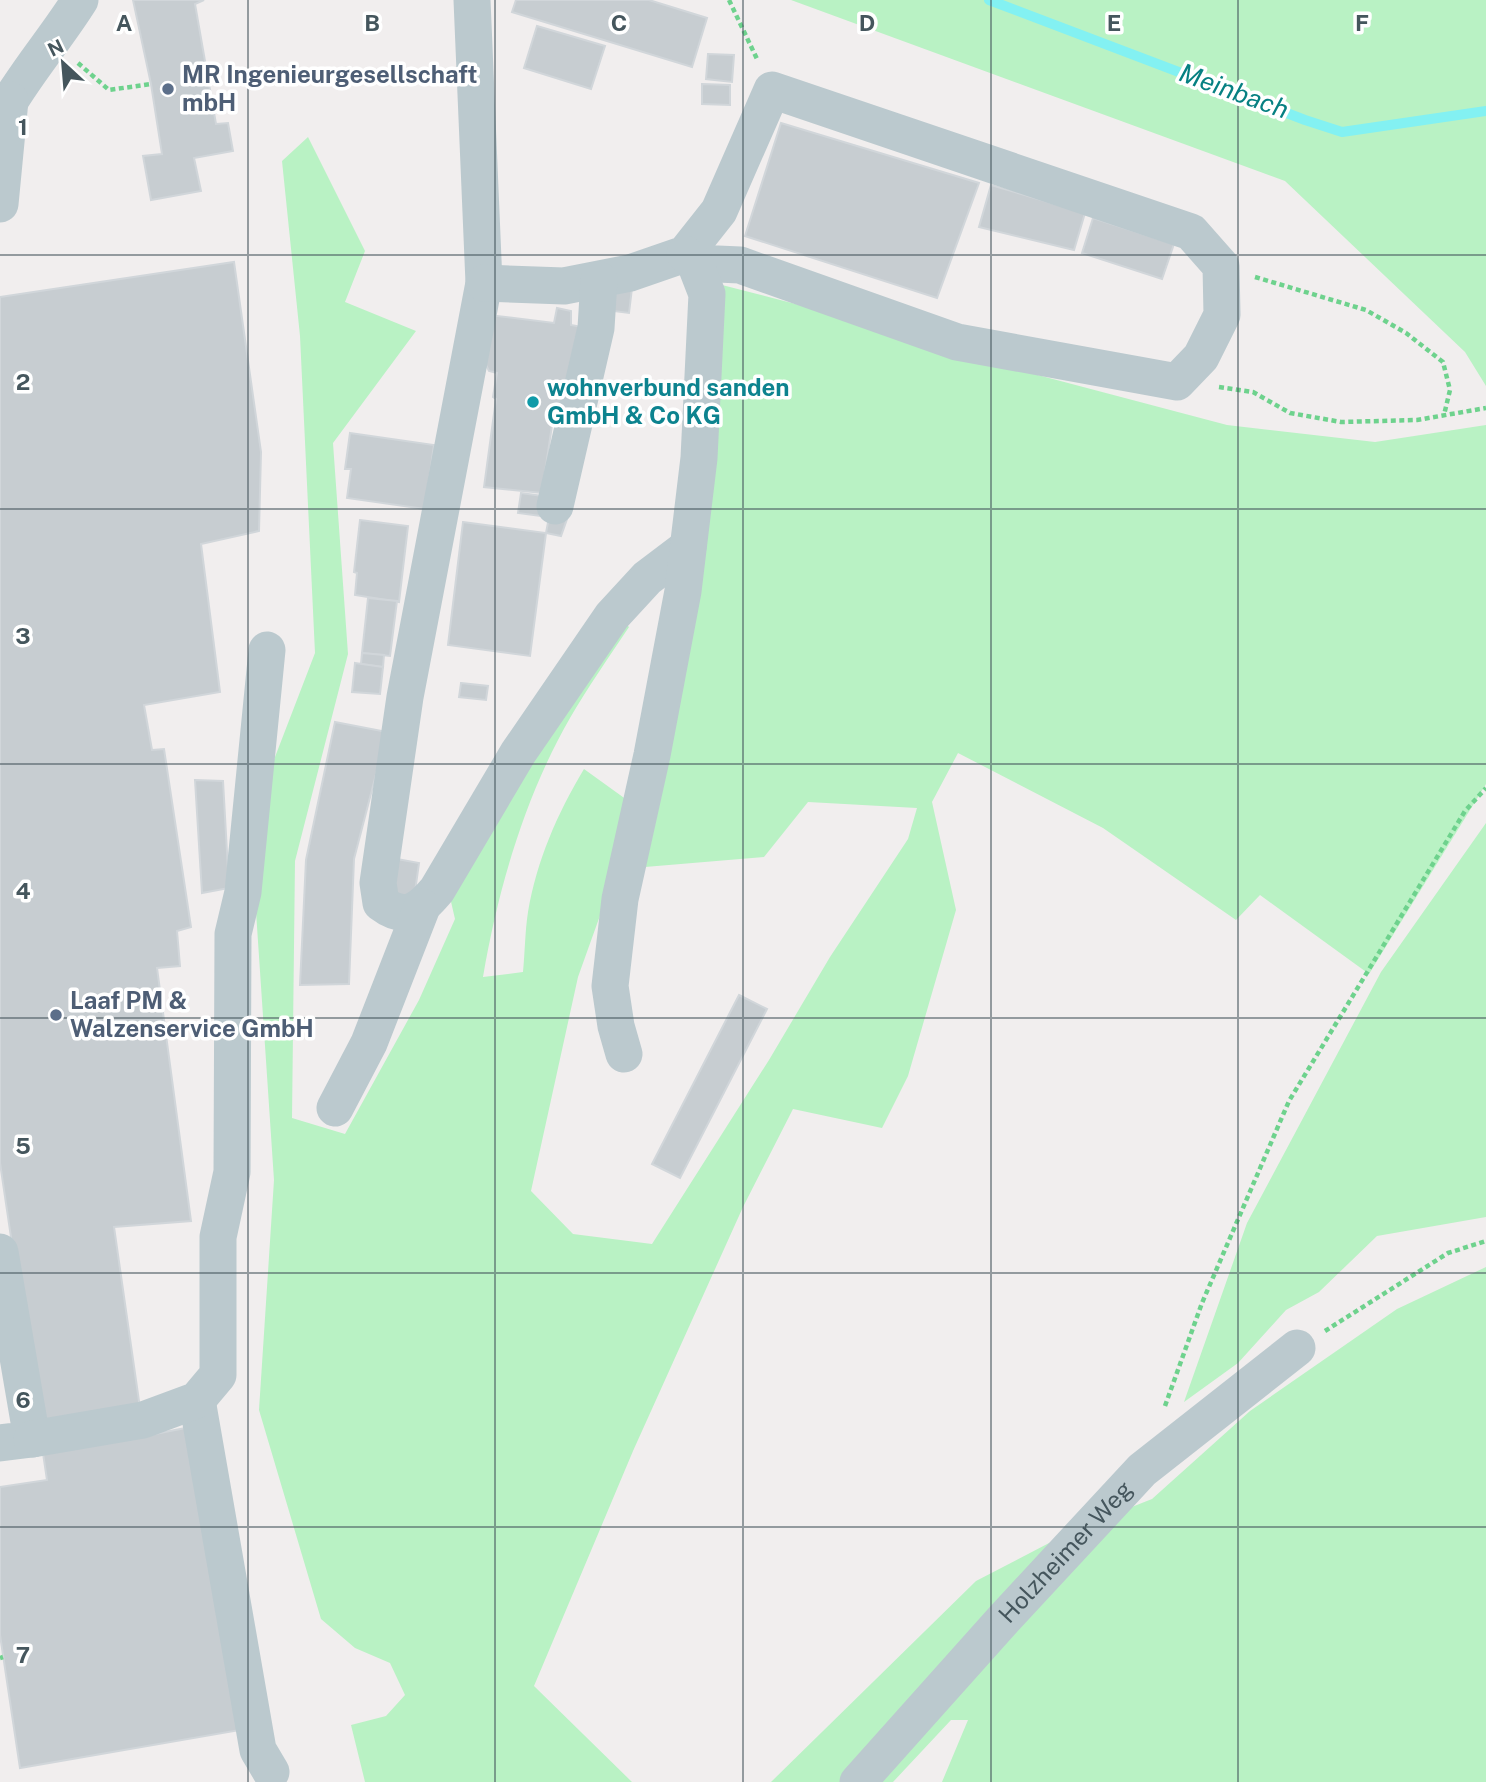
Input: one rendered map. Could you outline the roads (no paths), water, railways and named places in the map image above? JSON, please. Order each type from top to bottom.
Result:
[{"type":"street","points":[[0,204],[5,109],[80,0]]},
{"type":"street","points":[[422,908],[404,914],[390,910],[381,903],[378,883],[405,697],[484,282],[472,0]]},
{"type":"street","points":[[484,282],[564,286],[690,258],[740,265],[957,342],[1177,382],[1201,357],[1222,316],[1221,266],[1191,232],[772,90],[719,211],[690,258]]},
{"type":"street","points":[[624,1054],[616,1026],[610,986],[620,899],[652,755],[683,591],[699,458],[707,294],[690,258]]},
{"type":"street","points":[[555,506],[596,328],[599,280]]},
{"type":"street","points":[[335,1108],[369,1043],[422,908],[438,890],[518,754],[612,616],[647,578],[688,547]]},
{"type":"street","points":[[0,1252],[16,1441],[143,1420],[197,1400],[218,1375],[218,1237],[232,1172],[233,934],[243,892],[267,650]]},
{"type":"street","name":"Holzheimer Weg","points":[[858,1782],[1142,1470],[1297,1349]]},
{"type":"street","points":[[197,1400],[258,1750],[271,1772]]},
{"type":"waterway","name":"Meinbach","points":[[989,0],[1342,132],[1486,111]]},
{"type":"place","name":"MR Ingenieurgesellschaft mbH","points":[[168,89]]},
{"type":"place","name":"wohnverbund sanden GmbH & Co KG","points":[[533,402]]},
{"type":"place","name":"Laaf PM & Walzenservice GmbH","points":[[56,1015]]}]
